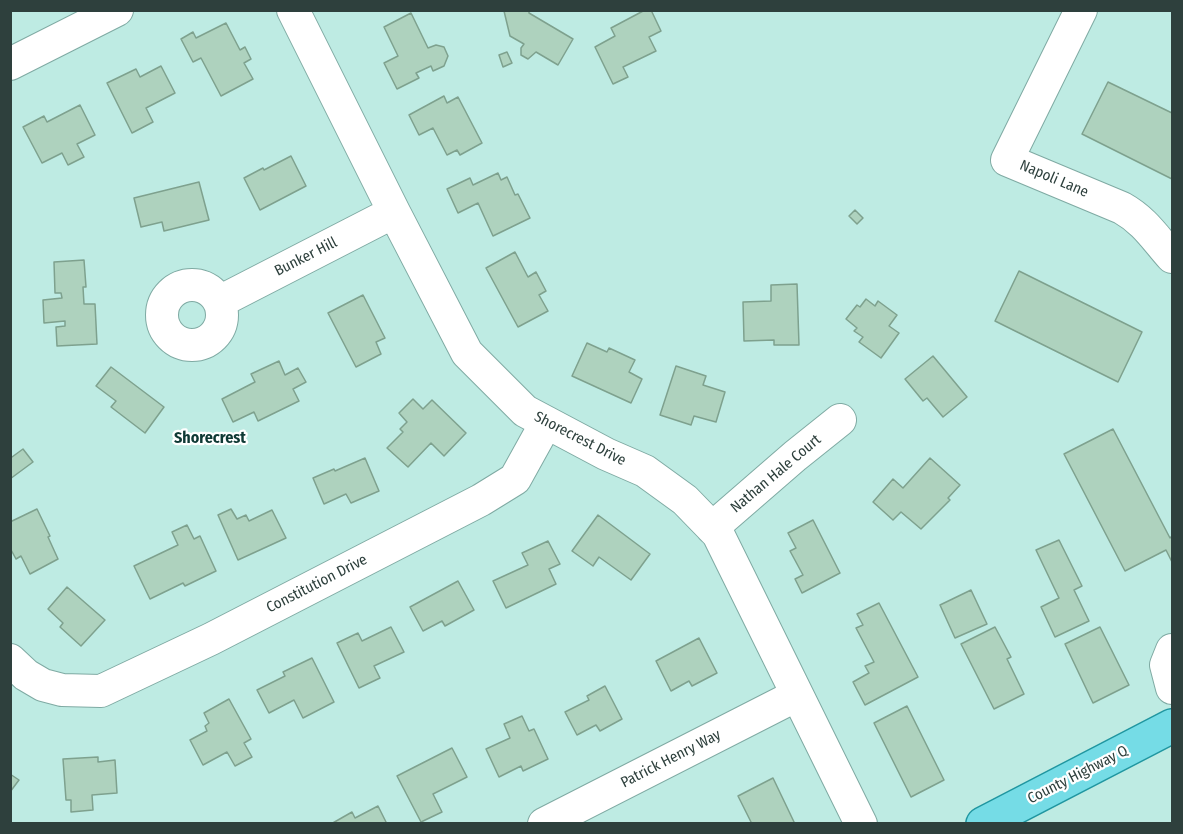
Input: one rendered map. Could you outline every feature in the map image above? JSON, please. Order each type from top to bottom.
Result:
[{"type":"main road","name":"County Highway Q","points":[[983,824],[1173,726]]},
{"type":"street","points":[[10,64],[117,10]]},
{"type":"street","name":"Shorecrest Drive","points":[[293,10],[467,353],[525,411],[606,454],[645,471],[685,500],[718,534],[861,824]]},
{"type":"street","name":"Napoli Lane","points":[[1081,10],[1007,160],[1135,215],[1173,257]]},
{"type":"street","name":"Bunker Hill","points":[[219,302],[394,212]]},
{"type":"street","name":"Nathan Hale Court","points":[[712,528],[840,420]]},
{"type":"street","name":"Constitution Drive","points":[[10,660],[26,675],[43,685],[62,690],[101,691],[211,639],[482,500],[515,479],[546,423]]},
{"type":"street","points":[[1173,650],[1166,665],[1173,687]]},
{"type":"street","name":"Patrick Henry Way","points":[[544,824],[797,695]]},
{"type":"building","points":[[529,10],[529,13],[573,39],[558,65],[536,52],[528,59],[521,55],[521,48],[524,44],[510,36],[504,11]]},
{"type":"building","points":[[645,10],[651,10],[661,31],[649,37],[656,51],[623,67],[628,77],[613,84],[595,47],[615,36],[611,28]]},
{"type":"building","points":[[411,13],[428,48],[436,45],[444,47],[448,56],[444,66],[433,71],[431,66],[416,73],[419,78],[397,89],[384,63],[398,56],[384,27]]},
{"type":"building","points":[[226,23],[240,50],[245,47],[251,59],[244,63],[253,79],[221,96],[201,58],[193,62],[181,39],[193,32],[196,38]]},
{"type":"building","points":[[507,52],[512,63],[503,67],[499,55]]},
{"type":"building","points":[[161,66],[175,93],[146,108],[153,122],[132,133],[107,83],[136,69],[140,77]]},
{"type":"building","points":[[1108,82],[1172,113],[1172,179],[1082,134]]},
{"type":"building","points":[[444,96],[447,103],[458,97],[482,143],[460,155],[457,150],[447,155],[433,128],[419,135],[409,115]]},
{"type":"building","points":[[80,105],[95,135],[77,144],[84,157],[68,165],[62,153],[42,163],[23,127],[44,116],[47,122]]},
{"type":"building","points":[[291,156],[306,186],[260,210],[244,178]]},
{"type":"building","points":[[498,173],[501,180],[507,177],[515,195],[518,194],[530,218],[493,236],[478,203],[458,213],[447,189],[470,178],[473,185]]},
{"type":"building","points":[[199,182],[209,220],[164,231],[162,222],[141,227],[134,198]]},
{"type":"building","points":[[855,210],[863,218],[857,224],[849,216]]},
{"type":"building","points":[[515,252],[528,277],[536,272],[546,291],[539,295],[548,311],[518,327],[486,268]]},
{"type":"building","points":[[84,260],[86,287],[83,287],[84,304],[95,304],[97,344],[57,346],[56,327],[65,326],[65,321],[44,323],[43,300],[62,298],[61,293],[55,293],[54,262]]},
{"type":"building","points":[[1019,271],[1142,332],[1118,382],[995,321]]},
{"type":"building","points":[[797,284],[799,345],[774,345],[774,340],[744,341],[743,302],[771,301],[771,285]]},
{"type":"building","points":[[363,295],[385,338],[376,342],[381,354],[356,367],[328,313]]},
{"type":"building","points":[[866,299],[875,306],[878,301],[897,315],[889,326],[899,333],[881,358],[859,342],[863,337],[854,331],[857,328],[846,319],[857,305],[860,307]]},
{"type":"building","points":[[587,343],[607,352],[609,348],[635,360],[629,372],[642,379],[631,403],[572,376]]},
{"type":"building","points":[[933,356],[967,397],[943,417],[927,398],[923,401],[905,379]]},
{"type":"building","points":[[279,361],[285,375],[298,368],[306,382],[293,389],[299,401],[258,421],[254,412],[233,422],[222,399],[255,382],[251,374]]},
{"type":"building","points":[[676,366],[706,376],[703,385],[725,392],[716,422],[694,416],[691,425],[660,415]]},
{"type":"building","points":[[111,367],[164,407],[145,433],[111,407],[116,401],[96,386]]},
{"type":"building","points":[[413,399],[423,409],[432,400],[466,433],[444,456],[431,443],[408,467],[387,448],[403,432],[400,429],[407,422],[399,413]]},
{"type":"building","points":[[1113,429],[1170,538],[1172,536],[1172,562],[1166,550],[1125,571],[1064,454]]},
{"type":"building","points":[[23,449],[33,462],[10,479],[10,456],[12,457]]},
{"type":"building","points":[[365,458],[379,491],[351,503],[346,494],[324,504],[313,478]]},
{"type":"building","points":[[930,458],[960,485],[948,498],[950,500],[921,529],[901,512],[893,520],[873,502],[893,479],[903,488]]},
{"type":"building","points":[[37,509],[58,559],[30,574],[21,556],[16,559],[10,548],[10,522]]},
{"type":"building","points":[[231,509],[237,519],[246,515],[249,521],[272,510],[286,538],[238,560],[218,515]]},
{"type":"building","points":[[598,515],[650,554],[631,580],[599,557],[593,566],[572,551]]},
{"type":"building","points":[[813,520],[840,573],[802,593],[795,579],[803,575],[790,551],[796,548],[788,533]]},
{"type":"building","points":[[187,525],[194,539],[200,536],[216,571],[185,586],[183,583],[150,599],[134,566],[178,545],[172,532]]},
{"type":"building","points":[[1059,540],[1082,586],[1074,590],[1089,621],[1055,637],[1041,607],[1059,598],[1036,550]]},
{"type":"building","points":[[548,541],[560,564],[549,569],[556,584],[506,608],[493,581],[528,565],[522,553]]},
{"type":"building","points":[[458,581],[474,610],[445,626],[442,621],[423,631],[410,607]]},
{"type":"building","points":[[67,587],[105,620],[81,646],[60,627],[63,623],[48,609]]},
{"type":"building","points":[[971,590],[987,624],[955,638],[940,605]]},
{"type":"building","points":[[879,603],[918,677],[865,705],[853,682],[869,673],[865,666],[874,662],[856,628],[863,625],[857,614]]},
{"type":"building","points":[[391,627],[404,652],[374,666],[380,678],[359,688],[337,643],[358,633],[362,641]]},
{"type":"building","points":[[995,627],[1011,657],[1007,659],[1024,694],[994,709],[961,644]]},
{"type":"building","points":[[1100,627],[1129,685],[1093,703],[1065,644]]},
{"type":"building","points":[[699,638],[717,673],[692,686],[689,681],[671,691],[656,661]]},
{"type":"building","points":[[312,658],[334,702],[303,718],[294,700],[269,713],[257,690],[285,676],[283,672]]},
{"type":"building","points":[[605,686],[622,719],[600,731],[596,725],[577,735],[565,712],[589,700],[587,696]]},
{"type":"building","points":[[229,699],[251,739],[244,743],[252,757],[235,766],[227,752],[203,765],[190,740],[207,731],[205,726],[209,723],[204,713]]},
{"type":"building","points":[[907,706],[944,780],[911,797],[874,723]]},
{"type":"building","points":[[522,716],[529,731],[534,729],[548,759],[523,771],[521,766],[499,777],[486,749],[510,738],[504,724]]},
{"type":"building","points":[[452,748],[467,777],[433,794],[442,812],[421,822],[397,776]]},
{"type":"building","points":[[98,757],[98,762],[115,760],[117,793],[92,795],[93,810],[71,812],[71,800],[66,800],[63,759]]},
{"type":"building","points":[[10,774],[19,780],[10,792]]},
{"type":"building","points":[[773,778],[795,824],[752,824],[738,796]]},
{"type":"building","points":[[378,806],[387,824],[331,824],[352,812],[355,818]]},
{"type":"district","name":"Shorecrest","points":[[210,439]]}]
